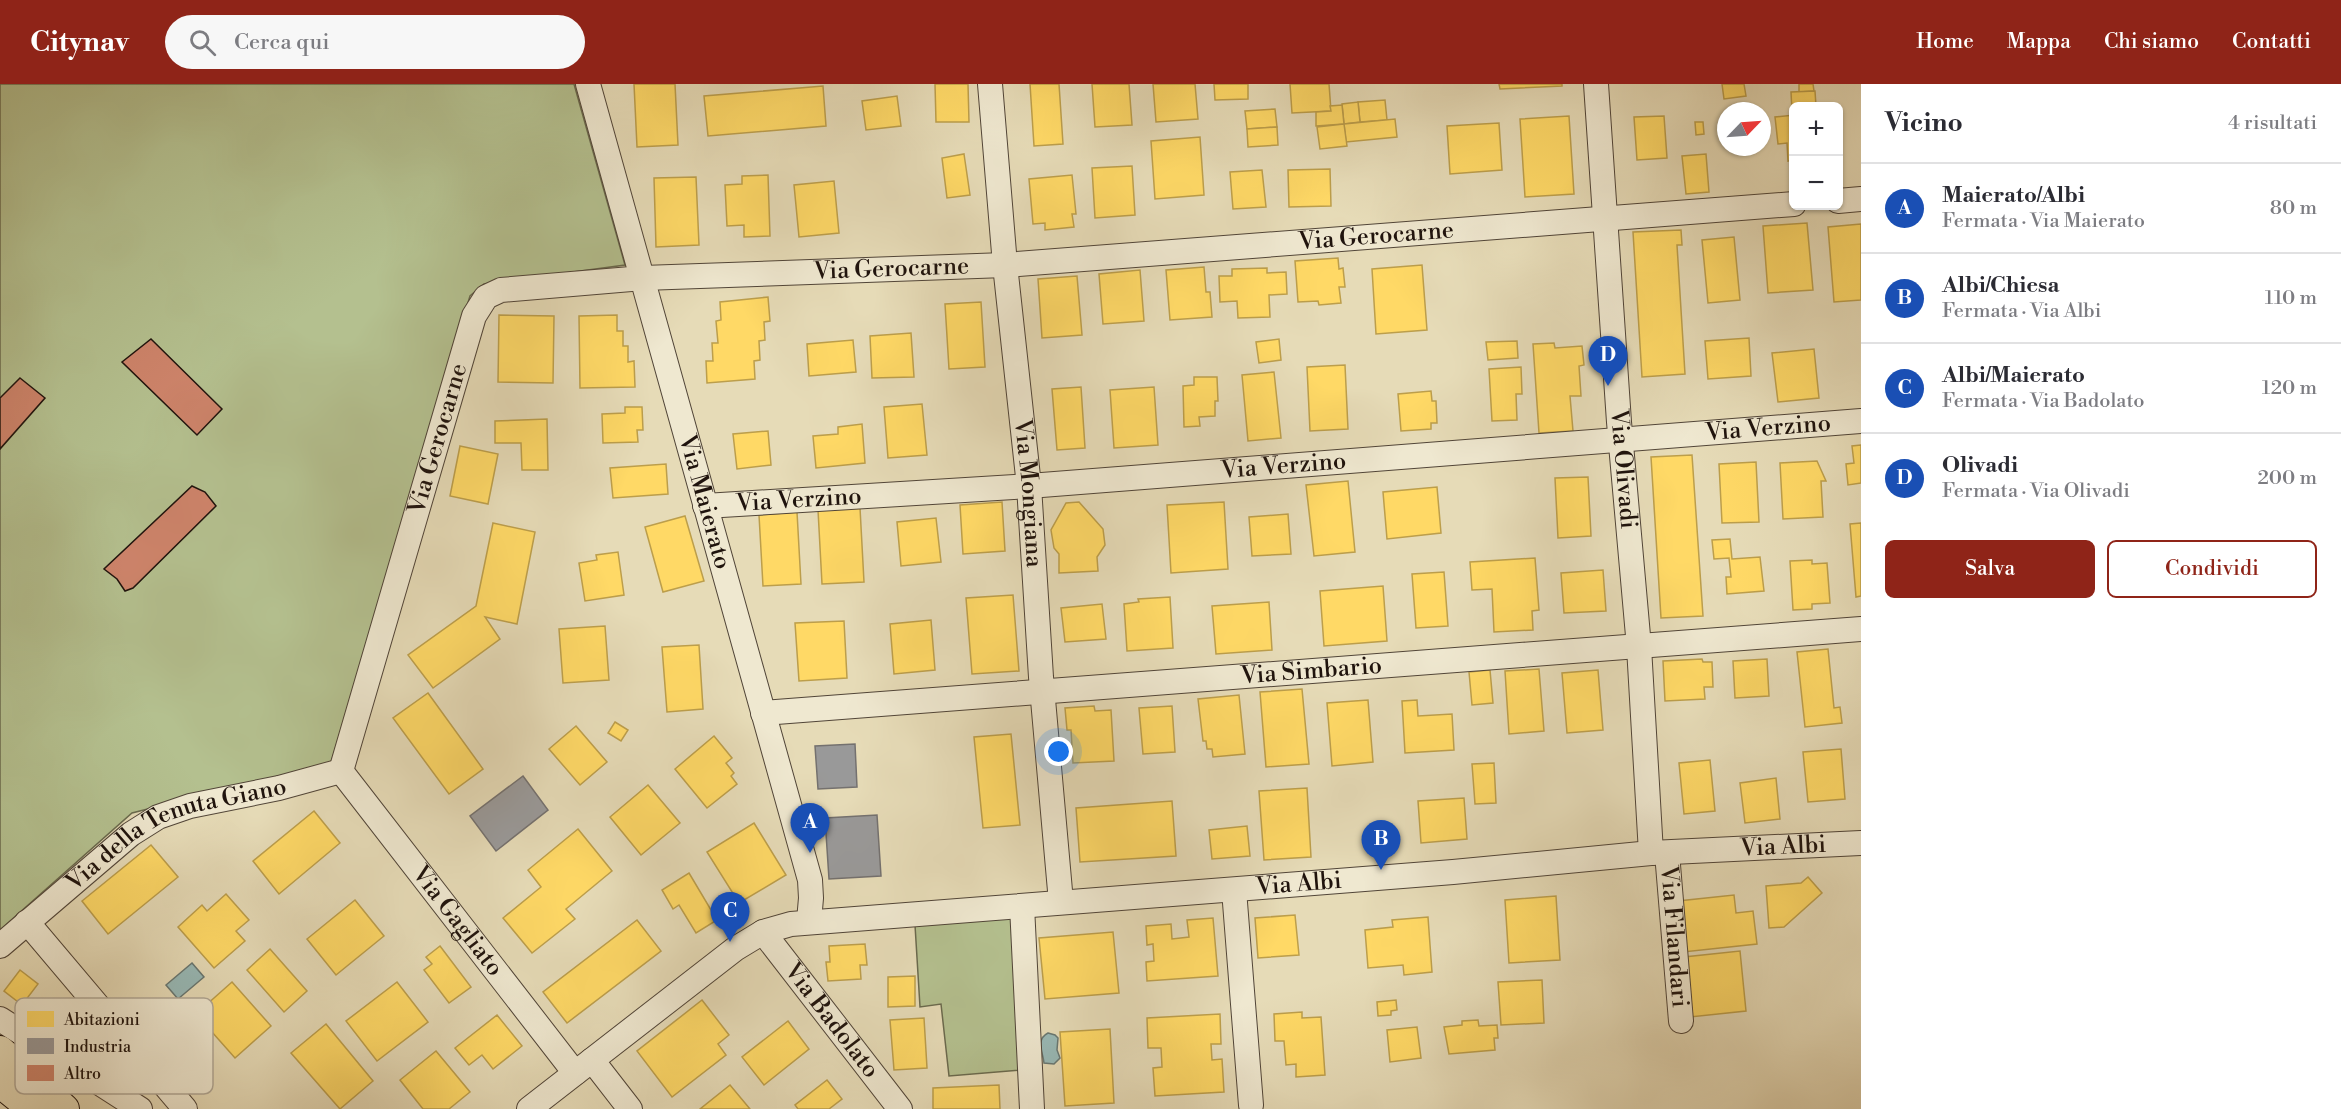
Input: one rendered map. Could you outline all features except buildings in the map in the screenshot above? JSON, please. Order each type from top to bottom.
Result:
[{"type":"main road","points":[[0,1051],[15,1065]]},
{"type":"main road","points":[[0,1082],[33,1109]]},
{"type":"main road","points":[[47,1094],[64,1109]]},
{"type":"street","name":"Via Maierato","points":[[588,84],[810,880],[809,921]]},
{"type":"street","name":"Via Mongiana","points":[[990,84],[1005,265],[1029,486],[1061,902]]},
{"type":"street","name":"Via Olivadi","points":[[1596,84],[1620,442],[1659,853]]},
{"type":"street","points":[[1843,201],[1861,199]]},
{"type":"street","name":"Via Gerocarne","points":[[341,771],[476,310],[486,297],[501,290],[643,278],[1005,265],[1789,204]]},
{"type":"street","name":"Via Verzino","points":[[705,506],[1029,486],[1620,442],[1861,421]]},
{"type":"street","name":"Via Simbario","points":[[764,713],[1861,629]]},
{"type":"street","name":"Via della Tenuta Giano","points":[[0,946],[131,834],[158,817],[182,808],[279,788],[341,771]]},
{"type":"street","name":"Via Gagliato","points":[[341,771],[584,1066],[630,1109]]},
{"type":"street","name":"Via Albi","points":[[529,1109],[715,963],[763,932],[780,926],[809,921],[1234,890],[1659,853],[1861,843]]},
{"type":"street","name":"Via Filandari","points":[[1659,853],[1681,1021]]},
{"type":"street","points":[[1234,890],[1251,1105]]},
{"type":"street","points":[[1022,906],[1032,1109]]},
{"type":"street","points":[[27,922],[93,998]]},
{"type":"street","name":"Via Badolato","points":[[763,932],[900,1109]]},
{"type":"street","points":[[0,1019],[15,1029]]},
{"type":"street","points":[[117,1094],[140,1109]]},
{"type":"street","points":[[173,1094],[185,1109]]},
{"type":"green space","points":[[0,84],[574,84],[625,265],[484,284],[470,296],[331,763],[132,813],[0,930]]},
{"type":"green space","points":[[1013,915],[1021,1070],[949,1076],[941,1004],[920,1007],[915,925]]},
{"type":"water","points":[[192,963],[204,977],[179,998],[166,985]]},
{"type":"water","points":[[1048,1033],[1058,1038],[1057,1050],[1060,1058],[1054,1064],[1044,1063],[1041,1051],[1042,1039]]},
{"type":"place","name":"Olivadi","points":[[1608,386]]},
{"type":"place","name":"Maierato/Albi","points":[[810,853]]},
{"type":"place","name":"Albi/Chiesa","points":[[1381,870]]},
{"type":"place","name":"Albi/Maierato","points":[[730,942]]}]
